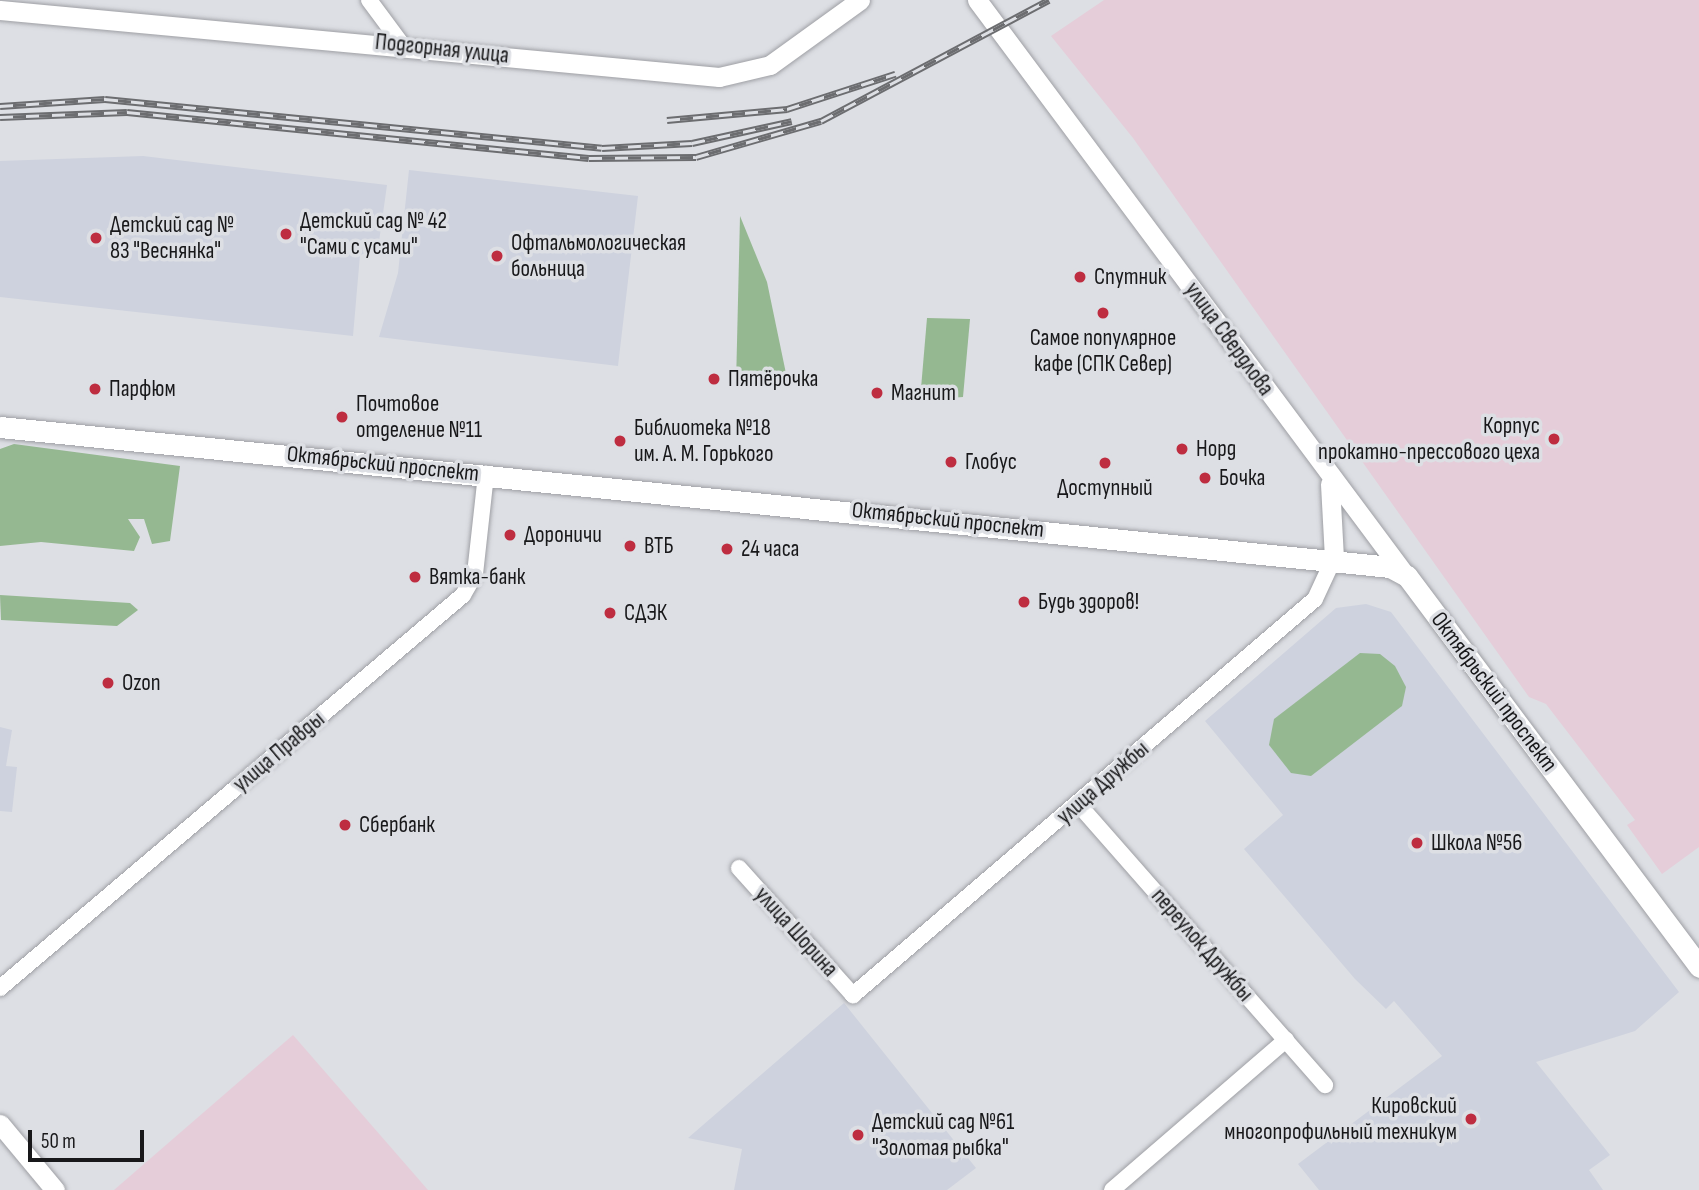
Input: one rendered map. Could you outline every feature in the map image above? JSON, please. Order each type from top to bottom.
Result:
[{"type":"main road","name":"Октябрьский проспект","points":[[0,427],[1377,563],[1407,576],[1699,967]]},
{"type":"street","points":[[369,0],[403,46]]},
{"type":"street","name":"Подгорная улица","points":[[0,10],[735,77],[769,65],[860,0]]},
{"type":"street","name":"улица Свердлова","points":[[977,0],[1328,477],[1407,576]]},
{"type":"street","name":"улица Правды","points":[[0,988],[463,595],[475,574],[486,474]]},
{"type":"street","points":[[1328,477],[1335,504],[1334,558]]},
{"type":"street","name":"улица Дружбы","points":[[853,995],[1079,805],[1315,599],[1334,558]]},
{"type":"street","name":"переулок Дружбы","points":[[1079,805],[1325,1085]]},
{"type":"street","name":"улица Шорина","points":[[739,869],[853,995]]},
{"type":"street","points":[[1112,1190],[1286,1040]]},
{"type":"street","points":[[0,1124],[55,1190]]},
{"type":"shaded area","name":"Корпус прокатно-прессового цеха","points":[[1104,0],[1699,0],[1699,847],[1662,874],[1627,825],[1635,820],[1546,704],[1529,697],[1133,138],[1051,36]]},
{"type":"shaded area","points":[[143,156],[387,185],[378,249],[360,255],[353,336],[0,297],[0,161]]},
{"type":"shaded area","points":[[409,170],[638,196],[618,366],[379,337],[398,273]]},
{"type":"shaded area","points":[[1366,604],[1391,612],[1679,992],[1635,1031],[1536,1062],[1610,1155],[1589,1170],[1603,1190],[1319,1190],[1298,1164],[1442,1056],[1394,1001],[1386,1009],[1355,979],[1244,849],[1283,815],[1205,721],[1336,608]]},
{"type":"shaded area","points":[[0,727],[12,730],[6,766],[17,767],[12,812],[0,811]]},
{"type":"shaded area","points":[[844,1003],[976,1168],[947,1190],[734,1190],[742,1149],[688,1138]]},
{"type":"shaded area","points":[[293,1035],[428,1190],[114,1190]]},
{"type":"green space","points":[[740,216],[767,282],[789,388],[736,385]]},
{"type":"green space","points":[[927,318],[970,319],[963,397],[920,400]]},
{"type":"green space","points":[[14,444],[180,466],[170,541],[152,544],[144,519],[128,519],[140,537],[134,551],[41,542],[0,546],[0,449]]},
{"type":"green space","points":[[0,595],[130,603],[138,610],[117,626],[1,620]]},
{"type":"green space","points":[[1360,653],[1380,654],[1395,666],[1406,687],[1402,706],[1311,776],[1291,773],[1269,745],[1274,719]]},
{"type":"railway","points":[[0,117],[127,112],[589,158],[696,157],[821,121],[1049,0]]},
{"type":"railway","points":[[667,120],[787,109],[895,74]]},
{"type":"railway","points":[[0,106],[105,99],[602,148],[692,143],[792,121]]},
{"type":"place","name":"Детский сад № 42 \"Сами с усами\"","points":[[286,234]]},
{"type":"place","name":"Детский сад № 83 \"Веснянка\"","points":[[96,238]]},
{"type":"place","name":"Офтальмологическая больница","points":[[497,256]]},
{"type":"place","name":"Спутник","points":[[1080,277]]},
{"type":"place","name":"Самое популярное кафе (СПК Север)","points":[[1103,313]]},
{"type":"place","name":"Пятёрочка","points":[[714,379]]},
{"type":"place","name":"Парфюм","points":[[95,389]]},
{"type":"place","name":"Магнит","points":[[877,393]]},
{"type":"place","name":"Почтовое отделение №11","points":[[342,417]]},
{"type":"place","name":"Корпус прокатно-прессового цеха","points":[[1554,439]]},
{"type":"place","name":"Библиотека №18 им. А. М. Горького","points":[[620,441]]},
{"type":"place","name":"Норд","points":[[1182,449]]},
{"type":"place","name":"Глобус","points":[[951,462]]},
{"type":"place","name":"Доступный","points":[[1105,463]]},
{"type":"place","name":"Бочка","points":[[1205,478]]},
{"type":"place","name":"Дороничи","points":[[510,535]]},
{"type":"place","name":"ВТБ","points":[[630,546]]},
{"type":"place","name":"24 часа","points":[[727,549]]},
{"type":"place","name":"Вятка-банк","points":[[415,577]]},
{"type":"place","name":"Будь здоров!","points":[[1024,602]]},
{"type":"place","name":"СДЭК","points":[[610,613]]},
{"type":"place","name":"Ozon","points":[[108,683]]},
{"type":"place","name":"Сбербанк","points":[[345,825]]},
{"type":"place","name":"Школа №56","points":[[1417,843]]},
{"type":"place","name":"Кировский многопрофильный техникум","points":[[1471,1119]]},
{"type":"place","name":"Детский сад №61 \"Золотая рыбка\"","points":[[858,1135]]}]
